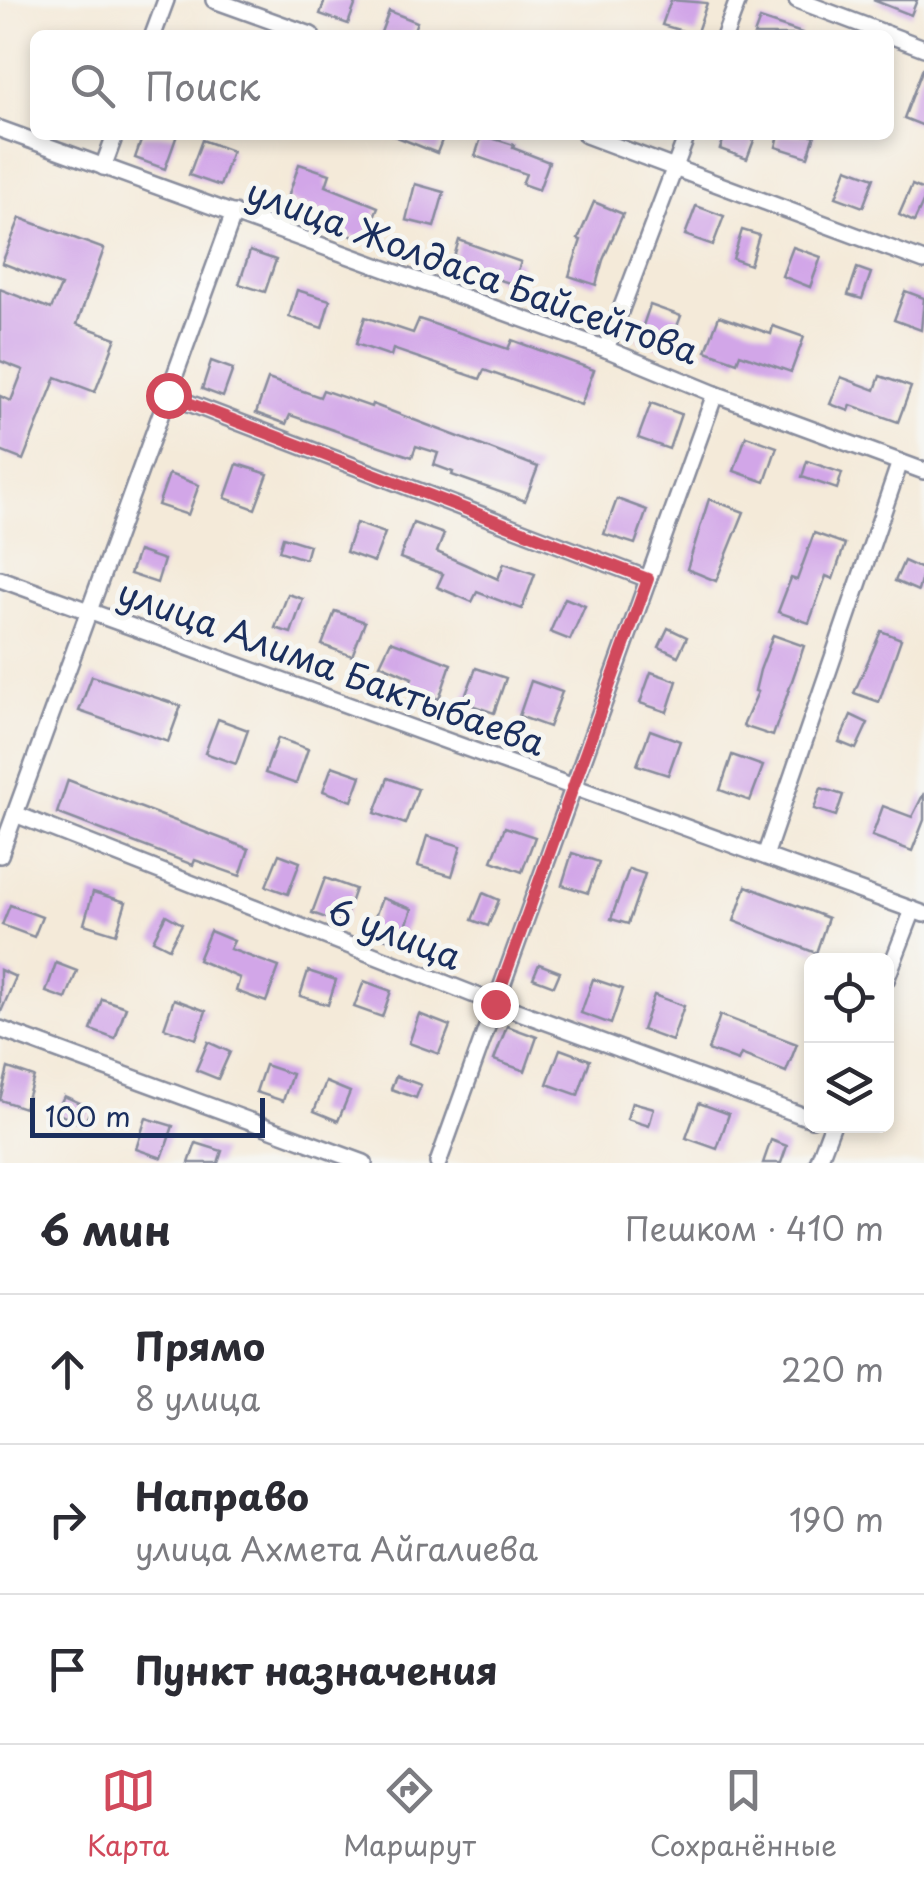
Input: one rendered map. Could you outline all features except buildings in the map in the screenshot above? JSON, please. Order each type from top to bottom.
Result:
[{"type":"street","points":[[155,30],[166,0]]},
{"type":"street","points":[[214,0],[296,30]]},
{"type":"street","points":[[727,30],[738,0]]},
{"type":"street","points":[[798,0],[877,30]]},
{"type":"street","points":[[894,37],[924,48]]},
{"type":"street","name":"улица Жолдаса Байсейтова","points":[[0,129],[30,140]]},
{"type":"street","name":"улица Жолдаса Байсейтова","points":[[30,140],[606,349],[924,470]]},
{"type":"street","points":[[104,167],[113,140]]},
{"type":"street","points":[[600,140],[924,261]]},
{"type":"street","points":[[606,349],[685,140]]},
{"type":"street","points":[[0,855],[234,213]]},
{"type":"street","points":[[438,1163],[716,394]]},
{"type":"street","points":[[168,395],[648,579]]},
{"type":"street","points":[[765,856],[900,462]]},
{"type":"street","name":"улица Алима Бактыбаева","points":[[0,579],[918,912]]},
{"type":"street","name":"6 улица","points":[[15,814],[495,1004],[804,1116]]},
{"type":"street","points":[[894,963],[918,912]]},
{"type":"street","points":[[0,1030],[364,1163]]},
{"type":"street","points":[[818,1163],[829,1133]]},
{"type":"route","points":[[168,395],[648,579],[495,1004]]}]
